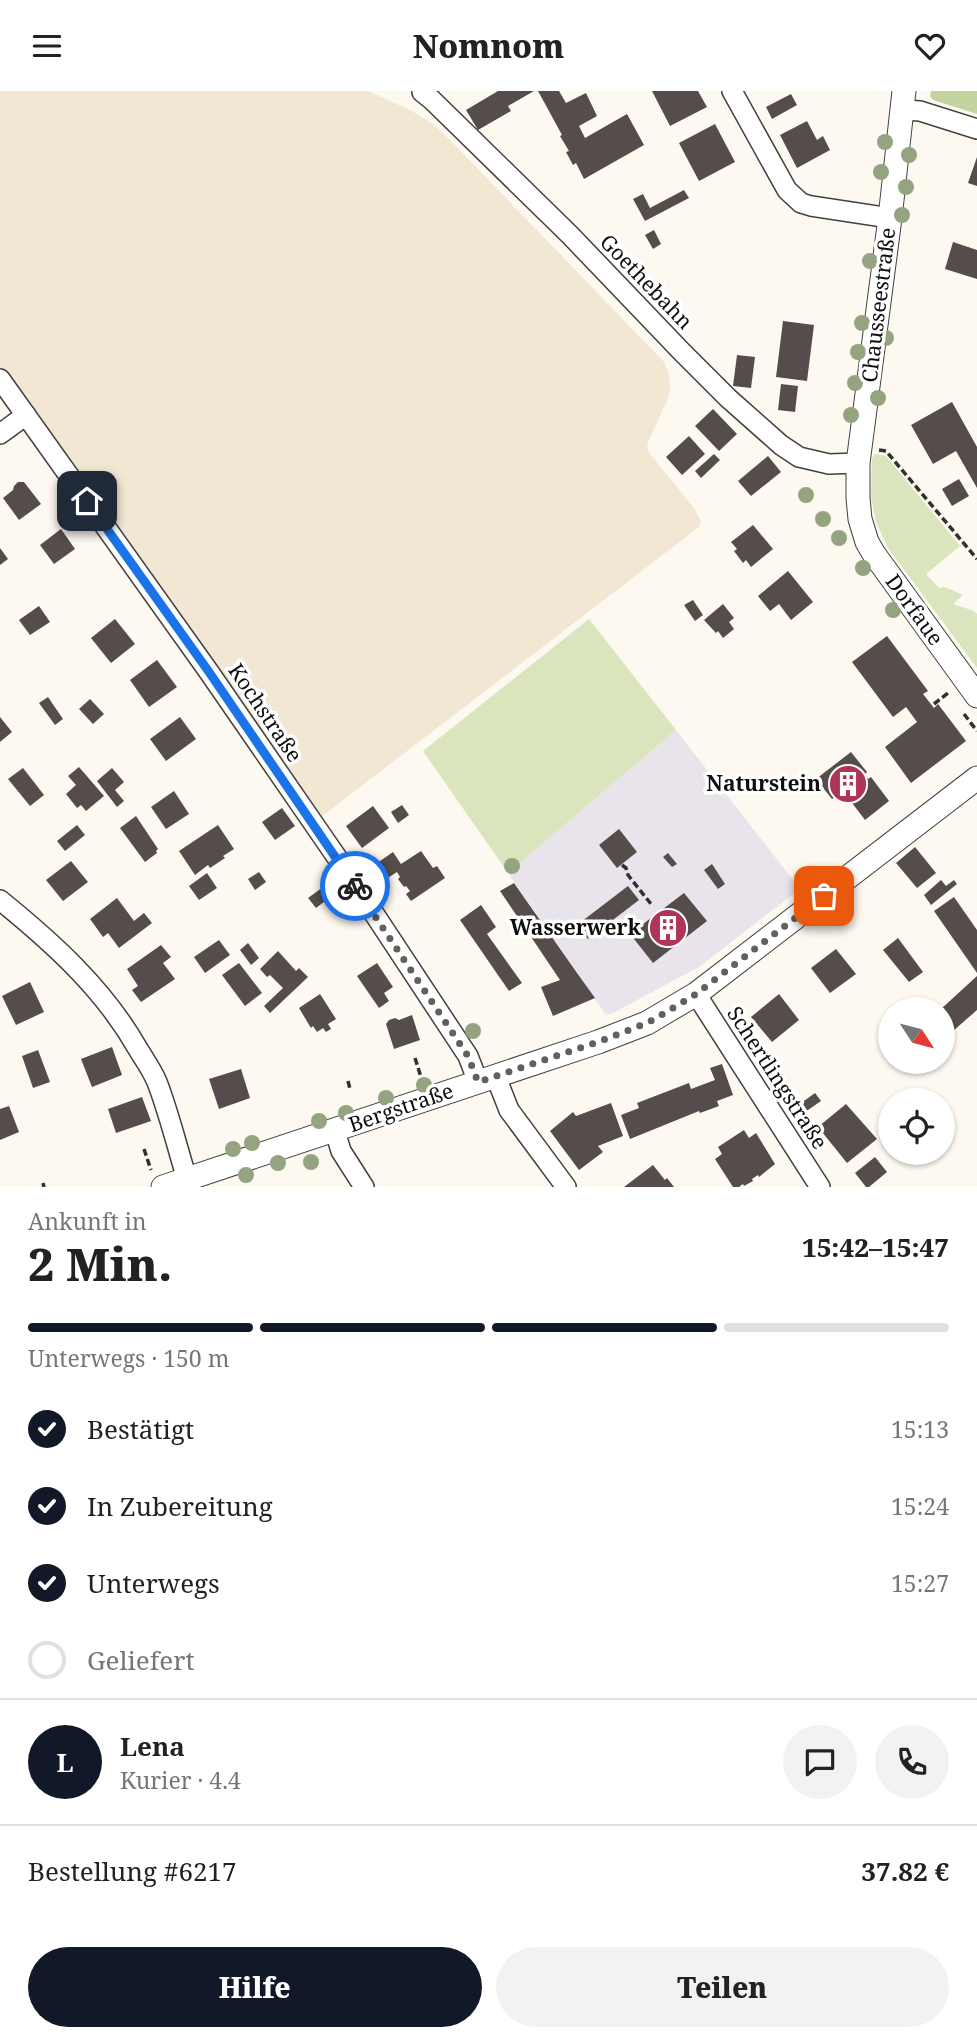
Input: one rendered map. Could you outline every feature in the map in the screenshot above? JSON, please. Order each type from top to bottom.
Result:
[{"type":"street","points":[[732,91],[794,198],[811,206],[890,218]]},
{"type":"street","name":"Goethebahn","points":[[422,92],[551,216],[718,388],[781,445],[799,457],[829,464],[859,456]]},
{"type":"street","points":[[903,100],[920,111],[977,129]]},
{"type":"street","name":"Chausseestraße","points":[[860,519],[859,456],[903,100]]},
{"type":"street","name":"Kochstraße","points":[[0,379],[209,672],[338,859],[468,1056],[566,1187]]},
{"type":"street","points":[[0,434],[26,415]]},
{"type":"street","name":"Dorfaue","points":[[860,519],[874,554],[977,696]]},
{"type":"street","name":"Bergstraße","points":[[158,1181],[187,1179],[647,1023],[696,994],[977,778]]},
{"type":"street","points":[[0,900],[62,954],[100,993],[128,1031],[156,1079],[187,1179]]},
{"type":"street","name":"Schertlingstraße","points":[[696,994],[820,1187]]},
{"type":"street","points":[[335,1131],[341,1151],[364,1187]]},
{"type":"path","points":[[859,456],[886,451],[977,559]]},
{"type":"path","points":[[933,704],[948,693]]},
{"type":"path","points":[[622,865],[651,904]]},
{"type":"path","points":[[415,1058],[422,1077]]},
{"type":"path","points":[[348,1081],[350,1089]]},
{"type":"path","points":[[144,1149],[158,1181]]},
{"type":"shaded area","points":[[0,91],[368,91],[433,124],[665,363],[670,390],[647,448],[694,508],[701,522],[699,527],[321,817],[305,822],[0,394]]},
{"type":"shaded area","points":[[676,730],[800,889],[699,967],[606,1015],[508,873]]},
{"type":"green space","points":[[931,91],[977,91],[977,114],[933,100]]},
{"type":"green space","points":[[875,454],[886,456],[960,546],[926,574],[939,588],[945,587],[963,595],[953,604],[977,614],[977,668],[888,548],[876,522],[871,496],[872,458]]},
{"type":"green space","points":[[589,619],[676,730],[508,873],[423,751]]},
{"type":"building","points":[[498,91],[534,91],[508,106],[511,111],[478,130],[466,110]]},
{"type":"building","points":[[538,91],[559,91],[566,103],[586,93],[597,116],[579,126],[585,138],[627,114],[644,145],[584,179],[576,163],[573,165],[566,152],[569,151],[560,136],[562,135]]},
{"type":"building","points":[[652,91],[698,91],[707,107],[670,126]]},
{"type":"building","points":[[791,94],[797,105],[772,119],[766,107]]},
{"type":"building","points":[[807,121],[817,140],[823,136],[830,150],[797,168],[780,135]]},
{"type":"building","points":[[715,124],[735,162],[699,181],[679,143]]},
{"type":"building","points":[[977,157],[977,186],[968,183]]},
{"type":"building","points":[[684,190],[689,198],[645,221],[633,199],[643,194],[650,208]]},
{"type":"building","points":[[654,230],[661,244],[653,249],[645,235]]},
{"type":"building","points":[[953,242],[977,250],[977,279],[945,269]]},
{"type":"building","points":[[783,321],[814,325],[807,381],[776,377]]},
{"type":"building","points":[[737,355],[755,357],[751,388],[733,386]]},
{"type":"building","points":[[781,384],[798,386],[795,412],[778,410]]},
{"type":"building","points":[[952,402],[977,447],[977,488],[956,451],[933,464],[911,425]]},
{"type":"building","points":[[713,409],[737,434],[719,451],[695,426]]},
{"type":"building","points":[[689,436],[705,454],[682,475],[666,457]]},
{"type":"building","points":[[714,454],[720,460],[701,478],[695,471]]},
{"type":"building","points":[[768,456],[781,472],[751,496],[738,481]]},
{"type":"building","points":[[959,479],[969,496],[952,506],[942,489]]},
{"type":"building","points":[[18,482],[24,482],[41,504],[19,520],[3,498]]},
{"type":"building","points":[[753,525],[773,549],[751,567],[746,560],[743,563],[731,542]]},
{"type":"building","points":[[61,529],[75,549],[54,564],[40,545]]},
{"type":"building","points":[[0,548],[8,559],[0,565]]},
{"type":"building","points":[[788,571],[813,602],[791,620],[779,604],[770,611],[758,596]]},
{"type":"building","points":[[693,600],[703,615],[695,621],[684,605]]},
{"type":"building","points":[[723,604],[734,618],[729,622],[734,629],[723,638],[704,620]]},
{"type":"building","points":[[39,606],[50,622],[30,635],[19,620]]},
{"type":"building","points":[[115,619],[135,644],[111,663],[91,638]]},
{"type":"building","points":[[887,636],[928,691],[923,694],[934,708],[938,704],[966,741],[911,783],[885,747],[917,722],[906,707],[893,717],[852,662]]},
{"type":"building","points":[[157,660],[177,687],[149,707],[130,680]]},
{"type":"building","points":[[48,697],[63,719],[55,725],[39,703]]},
{"type":"building","points":[[90,699],[104,714],[93,724],[79,709]]},
{"type":"building","points":[[0,717],[12,732],[0,742]]},
{"type":"building","points":[[180,717],[196,739],[166,761],[150,739]]},
{"type":"building","name":"Naturstein","points":[[851,752],[867,772],[865,774],[868,779],[871,777],[889,801],[865,820],[846,795],[849,794],[845,789],[832,799],[816,779]]},
{"type":"building","points":[[79,767],[104,796],[86,811],[81,805],[77,808],[66,794],[76,785],[68,776]]},
{"type":"building","points":[[23,768],[44,795],[30,806],[8,779]]},
{"type":"building","points":[[112,768],[124,782],[115,790],[124,801],[117,807],[97,781]]},
{"type":"building","points":[[174,791],[189,814],[166,829],[151,807]]},
{"type":"building","points":[[402,805],[409,815],[398,823],[391,812]]},
{"type":"building","points":[[373,806],[389,828],[362,848],[346,826]]},
{"type":"building","points":[[282,808],[295,826],[275,840],[262,822]]},
{"type":"building","points":[[136,816],[158,849],[157,853],[145,862],[120,828]]},
{"type":"building","points":[[77,825],[85,835],[65,851],[57,841]]},
{"type":"building","points":[[218,825],[234,849],[210,868],[208,865],[195,875],[179,851]]},
{"type":"building","points":[[619,829],[637,852],[617,868],[599,845]]},
{"type":"building","points":[[915,847],[936,873],[917,888],[896,863]]},
{"type":"building","points":[[421,851],[433,868],[437,866],[445,878],[411,901],[406,894],[410,891],[398,879],[400,877],[397,872],[383,881],[373,866],[393,852],[401,864]]},
{"type":"building","points":[[668,853],[677,864],[672,867],[663,857]]},
{"type":"building","points":[[71,861],[88,882],[63,901],[46,880]]},
{"type":"building","points":[[712,864],[725,884],[718,889],[704,870]]},
{"type":"building","points":[[259,872],[266,882],[255,890],[248,879]]},
{"type":"building","points":[[207,873],[217,888],[199,900],[189,886]]},
{"type":"building","points":[[941,880],[946,886],[954,880],[957,884],[931,905],[924,895]]},
{"type":"building","points":[[514,883],[595,998],[553,1016],[541,987],[560,980],[500,891]]},
{"type":"building","points":[[326,885],[333,895],[316,908],[308,898]]},
{"type":"building","points":[[628,886],[639,900],[588,939],[577,925]]},
{"type":"building","name":"Wasserwerk","points":[[684,893],[707,921],[653,963],[630,934]]},
{"type":"building","points":[[954,897],[977,930],[977,973],[934,911]]},
{"type":"building","points":[[117,898],[134,921],[144,913],[152,923],[119,948],[108,933],[103,937],[90,919]]},
{"type":"building","points":[[481,905],[496,927],[487,934],[522,983],[509,991],[460,920]]},
{"type":"building","points":[[898,938],[923,972],[909,982],[883,950]]},
{"type":"building","points":[[219,940],[230,955],[205,973],[194,957]]},
{"type":"building","points":[[248,943],[259,958],[251,965],[240,950]]},
{"type":"building","points":[[161,945],[171,957],[163,963],[175,979],[141,1002],[132,990],[138,986],[127,969]]},
{"type":"building","points":[[836,949],[856,974],[830,993],[811,968]]},
{"type":"building","points":[[278,951],[296,971],[299,968],[308,977],[270,1013],[264,1006],[283,988],[260,969]]},
{"type":"building","points":[[239,963],[262,993],[245,1006],[222,975]]},
{"type":"building","points":[[377,963],[393,987],[384,993],[389,1001],[379,1008],[357,976]]},
{"type":"building","points":[[977,976],[977,1010],[956,1028],[956,997]]},
{"type":"building","points":[[30,982],[44,1012],[16,1025],[2,996]]},
{"type":"building","points":[[320,994],[336,1019],[328,1024],[331,1029],[326,1032],[323,1028],[317,1032],[313,1026],[311,1028],[299,1008]]},
{"type":"building","points":[[779,994],[799,1020],[772,1042],[751,1017]]},
{"type":"building","points":[[412,1015],[420,1040],[394,1049],[386,1024],[389,1020],[399,1020]]},
{"type":"building","points":[[112,1047],[122,1075],[92,1087],[81,1059]]},
{"type":"building","points":[[38,1050],[50,1082],[33,1088],[22,1056]]},
{"type":"building","points":[[722,1064],[733,1095],[717,1101],[719,1106],[700,1113],[699,1111],[630,1139],[621,1115],[639,1108],[637,1103],[689,1083],[691,1089],[715,1080],[710,1068]]},
{"type":"building","points":[[241,1069],[250,1098],[219,1109],[209,1079]]},
{"type":"building","points":[[815,1093],[821,1101],[795,1119],[790,1111]]},
{"type":"building","points":[[142,1097],[151,1121],[116,1133],[108,1109]]},
{"type":"building","points":[[611,1103],[623,1136],[598,1146],[603,1152],[579,1170],[550,1131],[573,1112],[576,1116]]},
{"type":"building","points":[[846,1104],[877,1139],[847,1163],[818,1127]]},
{"type":"building","points":[[9,1106],[19,1132],[0,1140],[0,1109]]},
{"type":"building","points":[[744,1130],[749,1138],[756,1133],[775,1164],[744,1186],[733,1187],[715,1159],[722,1154],[718,1147]]},
{"type":"building","points":[[875,1157],[878,1165],[887,1172],[869,1187],[866,1187],[855,1173]]},
{"type":"building","points":[[653,1165],[674,1187],[624,1187]]},
{"type":"way so far","points":[[355,886],[468,1056],[478,1082],[647,1023],[696,994],[824,896]]},
{"type":"place","name":"Naturstein","points":[[848,784]]},
{"type":"place","name":"Wasserwerk","points":[[668,928]]},
{"type":"route","points":[[87,501],[209,672],[355,886]]}]
